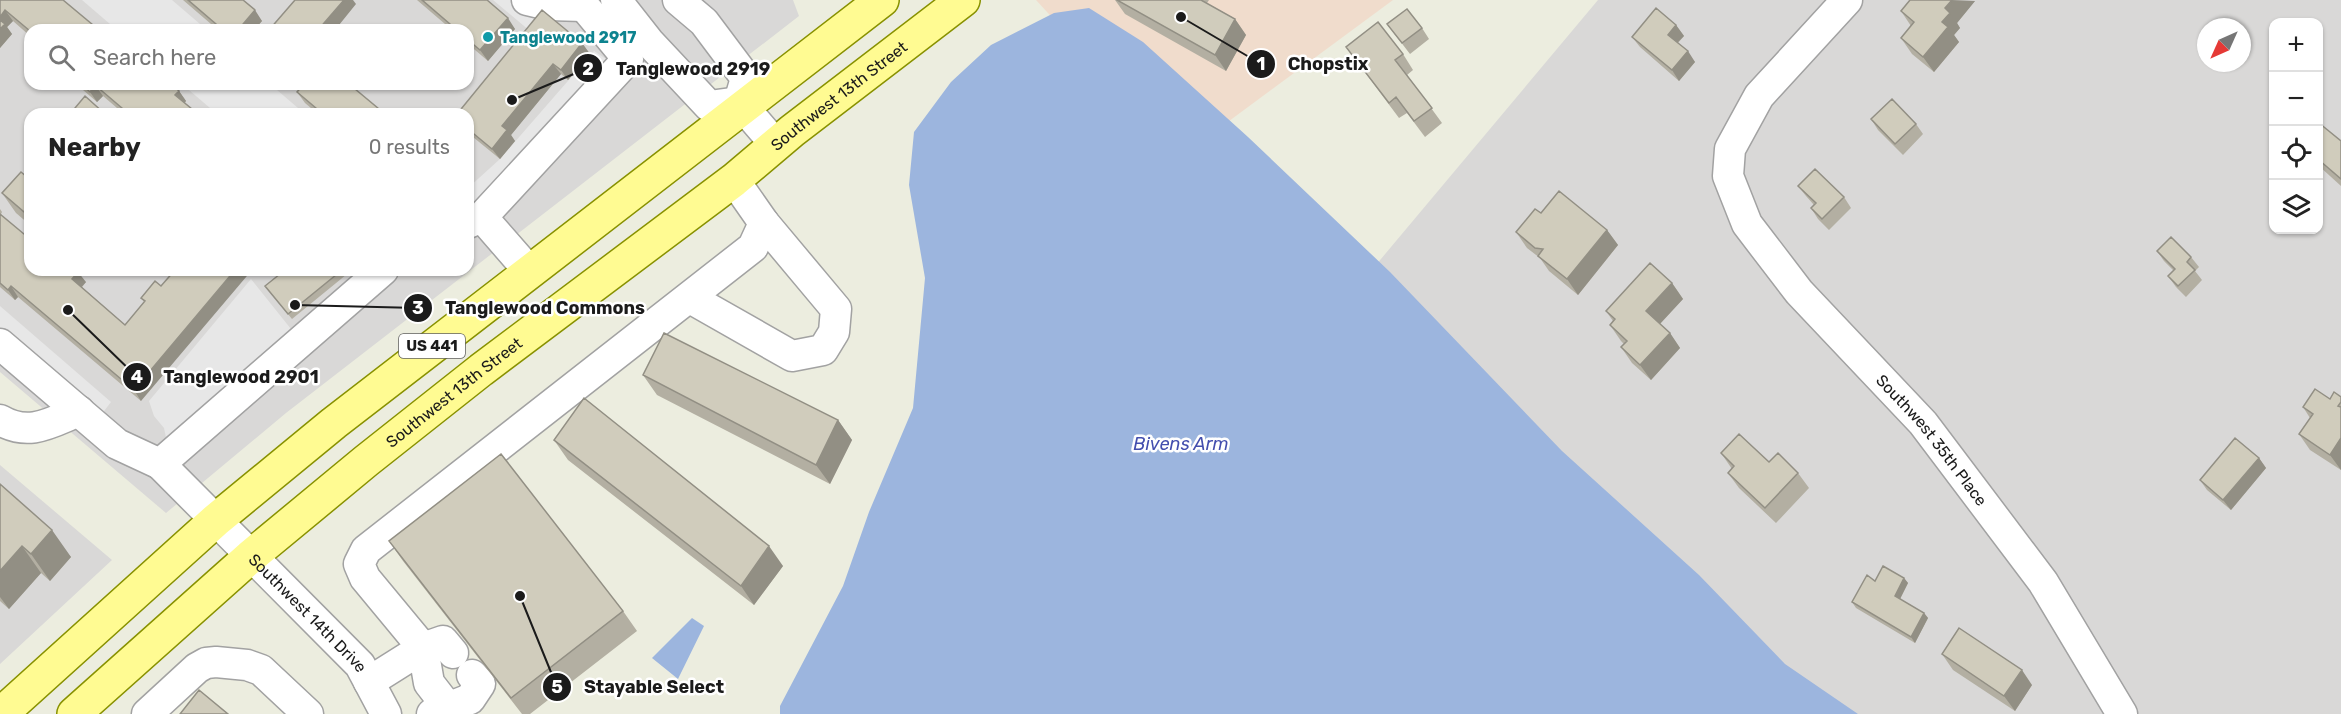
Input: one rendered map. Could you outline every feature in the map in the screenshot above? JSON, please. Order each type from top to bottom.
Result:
[{"type":"main road","name":"US 441","points":[[0,714],[216,520],[334,423],[530,272],[741,104],[882,0]]},
{"type":"main road","name":"Southwest 13th Street","points":[[74,714],[250,557],[481,370],[734,180],[963,0]]},
{"type":"street","points":[[527,0],[548,5],[582,3],[628,59],[475,220],[530,272]]},
{"type":"street","points":[[616,0],[649,42],[709,106],[741,104]]},
{"type":"street","points":[[678,0],[704,22],[746,78],[741,104]]},
{"type":"street","name":"Southwest 35th Place","points":[[1847,0],[1759,96],[1730,149],[1728,176],[1747,224],[1799,292],[1923,423],[2043,582],[2122,714]]},
{"type":"street","points":[[741,104],[776,145]]},
{"type":"street","points":[[690,298],[792,356],[823,350],[834,332],[836,309],[764,223],[734,180]]},
{"type":"street","points":[[472,675],[480,684],[470,699],[444,712],[429,683],[423,648],[365,578],[359,564],[366,550],[753,247],[764,223]]},
{"type":"street","points":[[0,344],[117,444],[160,464],[376,276]]},
{"type":"street","points":[[0,420],[15,428],[44,426],[79,411]]},
{"type":"street","name":"Southwest 14th Drive","points":[[160,464],[360,665],[387,714]]},
{"type":"street","points":[[369,682],[423,648],[443,641],[453,653]]},
{"type":"street","points":[[147,714],[197,668],[216,662],[247,664],[261,670],[308,714]]},
{"type":"shaded area","points":[[0,0],[793,0],[799,16],[474,268],[474,108],[24,108],[24,276],[463,276],[286,413],[166,513],[0,372]]},
{"type":"shaded area","points":[[82,0],[172,0],[200,24],[110,24]]},
{"type":"shaded area","points":[[493,0],[551,0],[530,31]]},
{"type":"shaded area","points":[[1036,0],[1393,0],[1198,144],[1059,25]]},
{"type":"shaded area","points":[[1598,0],[2341,0],[2341,714],[1679,714],[1360,284]]},
{"type":"shaded area","points":[[594,51],[615,65],[474,214],[474,183],[500,159]]},
{"type":"shaded area","points":[[189,90],[277,90],[298,108],[210,108]]},
{"type":"shaded area","points":[[251,279],[291,329],[167,442],[164,428],[154,416],[149,401]]},
{"type":"shaded area","points":[[0,306],[111,402],[101,415],[0,363]]},
{"type":"shaded area","points":[[0,465],[112,560],[0,664]]},
{"type":"water","name":"Bivens Arm","points":[[1089,8],[1143,42],[1248,137],[1390,272],[1562,451],[1699,575],[1785,664],[1858,714],[780,714],[780,706],[843,586],[869,512],[913,408],[925,278],[909,185],[914,132],[951,82],[991,45],[1054,13]]},
{"type":"water","points":[[692,618],[704,626],[678,679],[652,658]]},
{"type":"building","points":[[0,0],[63,0],[92,24],[24,24],[24,26],[5,10],[0,17]]},
{"type":"building","points":[[188,0],[243,0],[255,10],[243,24],[216,24]]},
{"type":"building","points":[[295,0],[344,0],[323,24],[274,24]]},
{"type":"building","name":"Tanglewood 2917","points":[[422,0],[487,0],[508,18],[480,50],[474,45],[474,24],[450,24]]},
{"type":"building","points":[[1117,0],[1201,0],[1235,19],[1215,55]]},
{"type":"building","points":[[1910,0],[1952,0],[1945,8],[1950,13],[1942,22],[1948,27],[1923,57],[1901,38],[1914,22],[1901,11]]},
{"type":"building","points":[[1656,8],[1676,25],[1668,35],[1688,51],[1672,70],[1632,37]]},
{"type":"building","points":[[1407,9],[1422,28],[1402,43],[1387,24]]},
{"type":"building","points":[[542,10],[582,43],[561,70],[553,64],[502,126],[507,130],[492,149],[474,134],[474,108],[462,108]]},
{"type":"building","points":[[1378,22],[1403,54],[1395,60],[1432,108],[1414,121],[1396,97],[1389,103],[1346,47]]},
{"type":"building","points":[[101,90],[178,90],[175,95],[191,108],[122,108]]},
{"type":"building","points":[[299,90],[356,90],[378,108],[316,108],[297,92]]},
{"type":"building","points":[[85,96],[98,108],[75,108]]},
{"type":"building","points":[[1892,99],[1916,124],[1895,144],[1871,119]]},
{"type":"building","points":[[2323,126],[2341,141],[2341,179],[2323,163]]},
{"type":"building","points":[[1815,169],[1844,197],[1822,219],[1811,208],[1816,203],[1798,186]]},
{"type":"building","points":[[21,172],[24,174],[24,212],[2,193]]},
{"type":"building","points":[[1559,191],[1607,230],[1567,279],[1538,256],[1543,249],[1535,248],[1516,232],[1535,209],[1541,213]]},
{"type":"building","points":[[0,214],[24,234],[24,276],[75,276],[72,279],[125,325],[145,301],[141,298],[155,281],[161,286],[170,276],[230,276],[134,390],[11,286],[8,290],[0,283]]},
{"type":"building","points":[[2171,237],[2191,257],[2187,262],[2195,270],[2178,286],[2168,276],[2175,269],[2157,251]]},
{"type":"building","points":[[1650,263],[1672,283],[1646,311],[1670,333],[1640,365],[1621,347],[1627,341],[1610,325],[1615,319],[1606,311]]},
{"type":"building","points":[[278,276],[335,276],[288,314],[265,286]]},
{"type":"building","points":[[664,333],[838,420],[816,465],[643,375]]},
{"type":"building","points":[[2315,389],[2330,399],[2334,392],[2341,397],[2338,406],[2341,407],[2341,438],[2330,455],[2299,434],[2313,414],[2303,407]]},
{"type":"building","points":[[584,398],[769,546],[741,586],[554,440]]},
{"type":"building","points":[[1739,434],[1769,462],[1778,453],[1798,473],[1765,508],[1728,473],[1734,466],[1721,453]]},
{"type":"building","points":[[2235,438],[2259,458],[2223,500],[2200,480]]},
{"type":"building","points":[[501,454],[623,611],[511,698],[389,541]]},
{"type":"building","points":[[0,484],[52,530],[31,554],[22,546],[0,571]]},
{"type":"building","points":[[1883,566],[1904,578],[1895,596],[1924,613],[1911,637],[1852,602],[1867,575],[1875,581]]},
{"type":"building","points":[[1959,628],[2022,670],[2004,696],[1942,654]]},
{"type":"building","points":[[199,690],[228,714],[180,714]]},
{"type":"place","name":"Chopstix","points":[[1181,17]]},
{"type":"place","name":"Tanglewood 2917","points":[[488,37]]},
{"type":"place","name":"Tanglewood 2919","points":[[512,100]]},
{"type":"place","name":"Tanglewood Commons","points":[[295,305]]},
{"type":"place","name":"Tanglewood 2901","points":[[68,310]]},
{"type":"place","name":"Stayable Select","points":[[520,596]]}]
